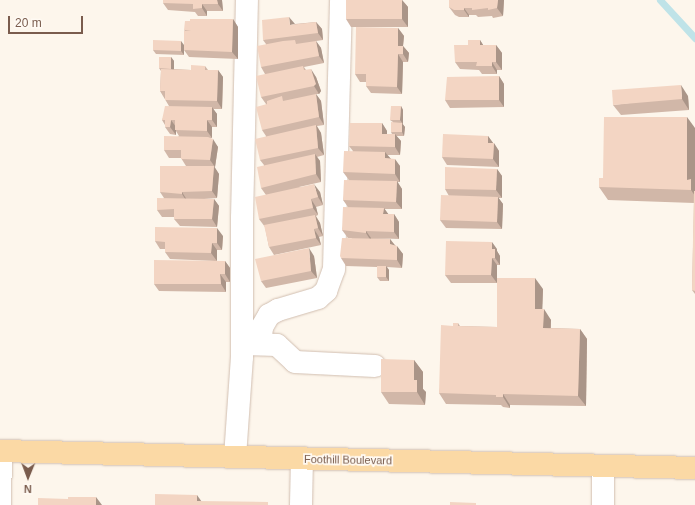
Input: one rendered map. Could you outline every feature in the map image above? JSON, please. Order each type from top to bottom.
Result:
[{"type":"main road","name":"Foothill Boulevard","points":[[1,451],[695,468]]},
{"type":"street","points":[[235,457],[251,344],[242,218],[247,0]]},
{"type":"street","points":[[251,344],[269,315],[278,310],[318,298],[326,291],[334,269],[341,0]]},
{"type":"street","points":[[251,344],[277,345],[295,362],[375,366]]},
{"type":"street","points":[[0,505],[1,451]]},
{"type":"street","points":[[301,505],[302,459]]},
{"type":"street","points":[[603,466],[603,505]]},
{"type":"building","points":[[163,0],[217,0],[218,4],[202,4],[202,8],[193,9],[193,4],[163,3]]},
{"type":"building","points":[[346,0],[402,0],[402,19],[346,19]]},
{"type":"building","points":[[449,0],[498,0],[497,8],[488,10],[488,8],[472,10],[472,8],[464,8],[464,10],[454,10],[449,7]]},
{"type":"building","points":[[289,17],[290,25],[316,22],[318,33],[263,40],[262,20]]},
{"type":"building","points":[[190,19],[233,19],[232,52],[184,50],[184,31],[191,31],[184,30],[185,21],[190,21]]},
{"type":"building","points":[[356,27],[398,28],[398,46],[403,46],[403,54],[398,54],[397,87],[366,86],[366,74],[355,74]]},
{"type":"building","points":[[153,40],[181,41],[181,51],[153,50]]},
{"type":"building","points":[[295,40],[296,44],[316,41],[319,56],[261,67],[257,46]]},
{"type":"building","points":[[468,40],[480,40],[480,45],[496,45],[496,62],[492,62],[492,66],[476,66],[477,62],[455,62],[454,45],[468,45]]},
{"type":"building","points":[[159,57],[171,57],[171,69],[159,68]]},
{"type":"building","points":[[191,65],[205,66],[205,70],[218,70],[217,101],[165,100],[165,91],[160,91],[161,69],[191,70]]},
{"type":"building","points":[[303,66],[304,70],[311,69],[316,84],[314,86],[261,97],[256,76]]},
{"type":"building","points":[[499,76],[499,100],[445,100],[447,77]]},
{"type":"building","points":[[681,85],[682,99],[613,105],[612,90]]},
{"type":"building","points":[[316,94],[319,117],[262,130],[256,107],[267,104],[267,101],[282,96],[283,101]]},
{"type":"building","points":[[165,106],[212,107],[212,120],[207,120],[207,131],[175,130],[175,120],[171,120],[170,127],[165,127],[165,120],[162,120]]},
{"type":"building","points":[[391,106],[401,106],[400,120],[390,120]]},
{"type":"building","points":[[604,117],[687,117],[687,180],[691,179],[691,190],[599,187],[599,178],[603,178]]},
{"type":"building","points":[[391,122],[402,123],[402,132],[391,132]]},
{"type":"building","points":[[350,123],[382,123],[382,134],[395,134],[395,147],[349,146]]},
{"type":"building","points":[[316,125],[318,148],[260,160],[255,139]]},
{"type":"building","points":[[443,134],[488,136],[488,143],[494,143],[493,159],[442,157]]},
{"type":"building","points":[[164,136],[208,137],[213,139],[210,160],[181,159],[181,150],[164,150]]},
{"type":"building","points":[[344,151],[385,152],[385,158],[395,159],[395,174],[343,172]]},
{"type":"building","points":[[315,154],[316,174],[261,188],[257,167]]},
{"type":"building","points":[[160,166],[214,166],[212,191],[182,192],[182,194],[160,192]]},
{"type":"building","points":[[445,167],[497,169],[496,190],[445,189]]},
{"type":"building","points":[[344,180],[397,181],[396,202],[343,200]]},
{"type":"building","points":[[314,184],[318,197],[311,199],[313,208],[259,219],[255,197]]},
{"type":"building","points":[[695,191],[695,291],[692,290]]},
{"type":"building","points":[[441,195],[498,197],[497,222],[440,220]]},
{"type":"building","points":[[157,198],[214,199],[212,219],[174,219],[174,209],[157,210]]},
{"type":"building","points":[[343,207],[384,208],[383,214],[394,214],[394,232],[366,231],[366,233],[342,230]]},
{"type":"building","points":[[315,215],[318,228],[314,229],[316,238],[269,247],[264,225]]},
{"type":"building","points":[[155,227],[217,228],[217,243],[212,243],[211,253],[165,252],[165,242],[155,241]]},
{"type":"building","points":[[342,238],[390,239],[390,244],[397,246],[397,260],[341,258]]},
{"type":"building","points":[[446,241],[492,242],[492,249],[495,249],[495,258],[492,258],[491,275],[445,275]]},
{"type":"building","points":[[309,248],[311,271],[261,281],[255,259]]},
{"type":"building","points":[[154,260],[225,261],[225,274],[220,274],[221,284],[154,284]]},
{"type":"building","points":[[377,266],[386,266],[386,277],[377,277]]},
{"type":"building","points":[[497,278],[535,278],[535,309],[544,309],[543,328],[580,329],[578,396],[503,394],[503,397],[496,397],[496,395],[439,393],[441,325],[453,326],[453,323],[458,323],[458,326],[497,327]]},
{"type":"building","points":[[381,359],[414,360],[414,380],[417,380],[417,392],[381,392]]},
{"type":"building","points":[[155,494],[197,495],[197,501],[268,502],[268,505],[155,505]]},
{"type":"building","points":[[68,497],[96,497],[96,505],[68,505]]},
{"type":"building","points":[[38,498],[68,499],[68,505],[38,505]]},
{"type":"building","points":[[450,502],[476,503],[476,505],[450,505]]},
{"type":"waterway","points":[[660,0],[695,38]]}]
